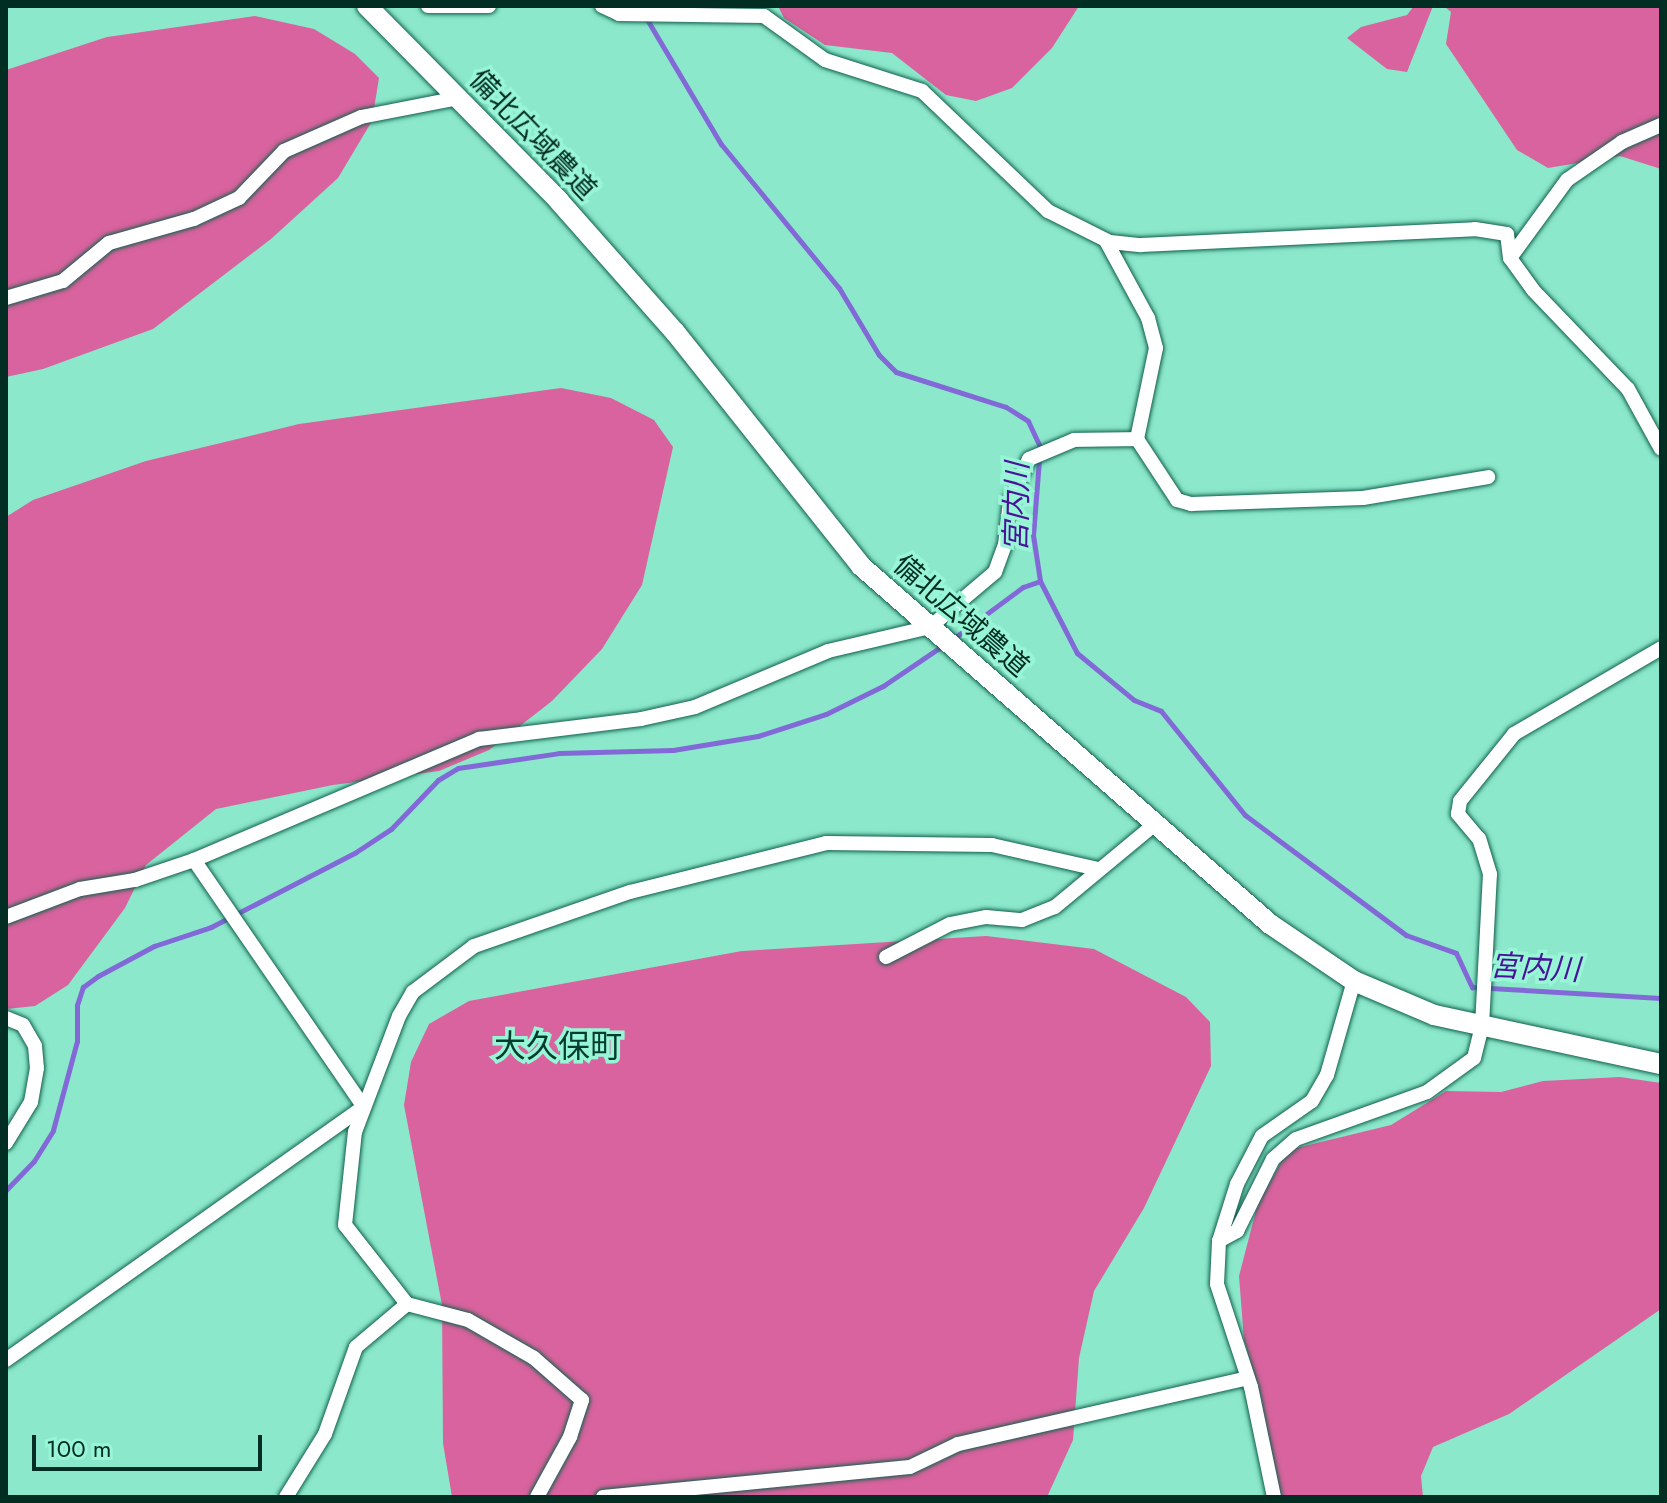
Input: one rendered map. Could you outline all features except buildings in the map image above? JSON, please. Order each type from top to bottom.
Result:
[{"type":"street","name":"備北広域農道","points":[[367,6],[459,98],[675,332],[861,566],[1270,924],[1354,981],[1434,1015],[1661,1064]]},
{"type":"street","points":[[428,6],[489,6]]},
{"type":"street","points":[[602,6],[632,15],[764,16],[825,60],[922,91],[1048,211],[1106,241],[1141,245],[1475,229],[1507,234],[1510,258],[1533,290],[1628,389],[1661,449]]},
{"type":"street","points":[[6,298],[63,281],[109,243],[194,219],[239,198],[284,151],[322,134],[361,117],[459,98]]},
{"type":"street","points":[[1510,258],[1567,180],[1622,142],[1661,125]]},
{"type":"street","points":[[1106,241],[1148,318],[1156,348],[1137,439],[1165,487],[1191,504],[1363,498],[1488,477]]},
{"type":"street","points":[[6,917],[80,889],[135,880],[194,860],[479,739],[641,719],[695,707],[828,651],[930,627],[995,572],[1005,545],[1010,501],[1029,459],[1074,440],[1137,439]]},
{"type":"street","points":[[1219,1241],[1237,1231],[1273,1159],[1296,1139],[1427,1092],[1474,1058],[1482,1026],[1490,874],[1479,839],[1458,814],[1460,801],[1514,734],[1661,648]]},
{"type":"street","points":[[886,957],[950,924],[986,917],[1022,920],[1055,907],[1156,823]]},
{"type":"street","points":[[537,1497],[570,1437],[582,1400],[534,1358],[468,1320],[407,1304],[345,1225],[363,1106],[399,1016],[413,992],[436,971],[474,946],[630,892],[826,843],[992,845],[1098,869]]},
{"type":"street","points":[[194,860],[363,1106]]},
{"type":"street","points":[[1274,1497],[1248,1378],[1217,1284],[1219,1241],[1237,1184],[1262,1136],[1312,1101],[1327,1075],[1354,981]]},
{"type":"street","points":[[6,1018],[23,1025],[35,1046],[37,1068],[31,1102],[6,1143]]},
{"type":"street","points":[[6,1360],[363,1106]]},
{"type":"street","points":[[286,1497],[325,1434],[356,1347],[407,1304]]},
{"type":"street","points":[[603,1497],[910,1467],[958,1444],[1248,1378]]},
{"type":"shaded area","points":[[778,6],[1079,6],[1052,48],[1012,88],[976,101],[946,95],[892,53],[825,45],[784,18]]},
{"type":"shaded area","points":[[1414,6],[1433,6],[1407,72],[1387,69],[1347,38],[1361,27],[1407,15]]},
{"type":"shaded area","points":[[1444,6],[1661,6],[1661,169],[1620,156],[1548,168],[1517,150],[1446,44],[1451,12]]},
{"type":"shaded area","points":[[255,16],[314,29],[355,54],[379,78],[372,121],[338,178],[271,239],[153,329],[43,369],[6,377],[6,70],[107,37]]},
{"type":"shaded area","points":[[561,388],[611,398],[654,420],[673,447],[642,585],[602,649],[552,701],[489,750],[439,771],[333,785],[216,809],[146,865],[125,908],[68,985],[35,1006],[6,1009],[6,517],[33,500],[146,461],[299,424]]},
{"type":"shaded area","points":[[986,936],[1094,949],[1186,997],[1210,1022],[1211,1066],[1144,1208],[1094,1291],[1079,1358],[1073,1440],[1047,1497],[452,1497],[443,1443],[442,1305],[404,1105],[411,1062],[429,1024],[469,1001],[742,951]]},
{"type":"shaded area","points":[[1620,1077],[1661,1083],[1661,1309],[1509,1414],[1433,1447],[1421,1476],[1423,1497],[1281,1497],[1269,1465],[1261,1398],[1244,1340],[1239,1276],[1258,1203],[1288,1150],[1391,1125],[1446,1091],[1501,1092],[1543,1081]]},
{"type":"waterway","name":"宮内川","points":[[639,6],[721,144],[839,288],[879,355],[896,372],[1006,407],[1028,421],[1040,447],[1033,535],[1040,581],[1077,653],[1134,700],[1161,711],[1245,815],[1406,935],[1456,953],[1472,987],[1661,998]]},
{"type":"waterway","points":[[954,638],[1023,587],[1040,581]]},
{"type":"waterway","points":[[6,1190],[34,1161],[53,1130],[77,1041],[77,1005],[83,987],[98,976],[154,946],[211,927],[356,852],[391,829],[438,780],[458,768],[559,753],[673,750],[758,736],[826,714],[883,686],[942,646]]},
{"type":"district","name":"大久保町","points":[[558,1046]]}]
